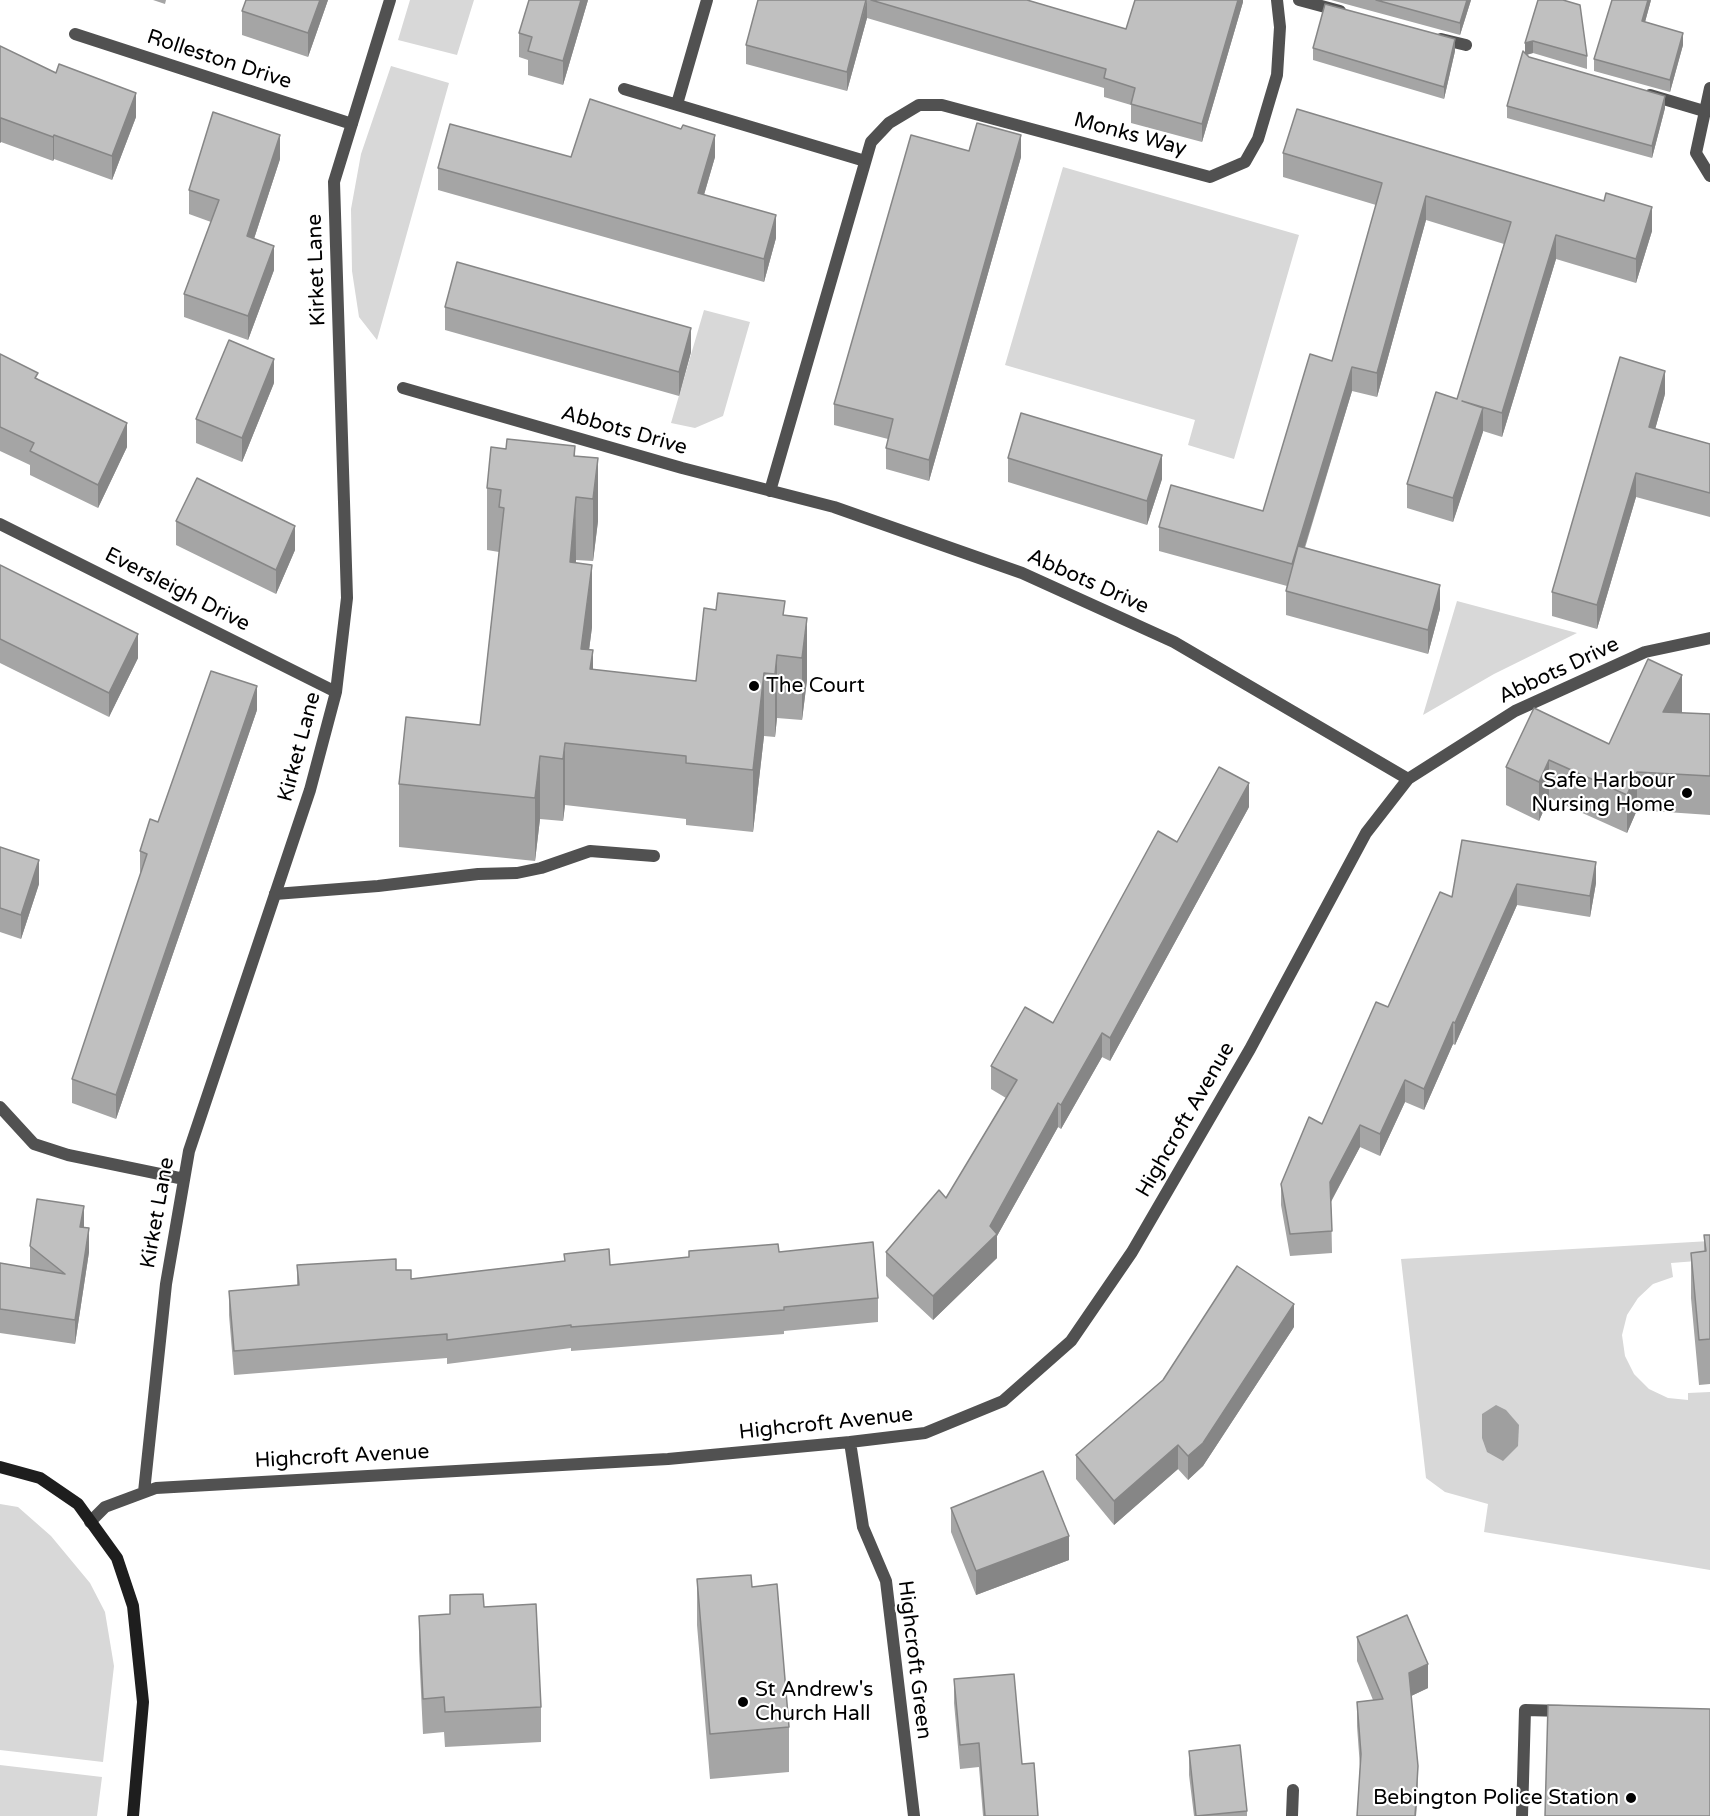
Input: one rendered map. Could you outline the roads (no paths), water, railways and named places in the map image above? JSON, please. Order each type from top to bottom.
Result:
[{"type":"main road","points":[[0,1467],[39,1478],[78,1504],[117,1558],[134,1606],[143,1702],[133,1816]]},
{"type":"street","name":"Kirket Lane","points":[[144,1492],[166,1284],[189,1151],[310,790],[336,692],[347,598],[334,182],[390,0]]},
{"type":"street","points":[[677,104],[707,0]]},
{"type":"street","name":"Monks Way","points":[[770,491],[871,142],[889,123],[919,105],[942,105],[1210,177],[1245,162],[1258,139],[1277,75],[1280,27],[1277,0]]},
{"type":"street","points":[[1299,0],[1355,15]]},
{"type":"street","name":"Rolleston Drive","points":[[75,34],[352,124]]},
{"type":"street","points":[[1432,36],[1466,45]]},
{"type":"street","points":[[1710,88],[1696,153],[1710,176]]},
{"type":"street","points":[[624,89],[865,161]]},
{"type":"street","points":[[1635,91],[1704,111]]},
{"type":"street","name":"Abbots Drive","points":[[403,388],[682,468],[834,507],[1022,573],[1184,648],[1408,779],[1515,711],[1645,652],[1710,638]]},
{"type":"street","name":"Eversleigh Drive","points":[[0,524],[336,692]]},
{"type":"street","name":"Highcroft Avenue","points":[[90,1522],[105,1507],[156,1488],[188,1484],[668,1459],[850,1442],[925,1433],[1003,1401],[1071,1341],[1132,1252],[1250,1049],[1366,833],[1408,779]]},
{"type":"street","points":[[275,894],[378,886],[478,874],[517,873],[541,868],[590,852],[654,856]]},
{"type":"street","points":[[0,1107],[34,1144],[68,1155],[184,1179]]},
{"type":"street","name":"Highcroft Green","points":[[850,1442],[863,1527],[886,1581],[914,1816]]},
{"type":"street","points":[[1522,1816],[1525,1710],[1583,1712]]},
{"type":"street","points":[[1292,1816],[1293,1790]]},
{"type":"place","name":"The Court","points":[[754,686]]},
{"type":"place","name":"Safe Harbour Nursing Home","points":[[1687,793]]},
{"type":"place","name":"St Andrew's Church Hall","points":[[743,1702]]},
{"type":"place","name":"Bebington Police Station","points":[[1631,1798]]}]
